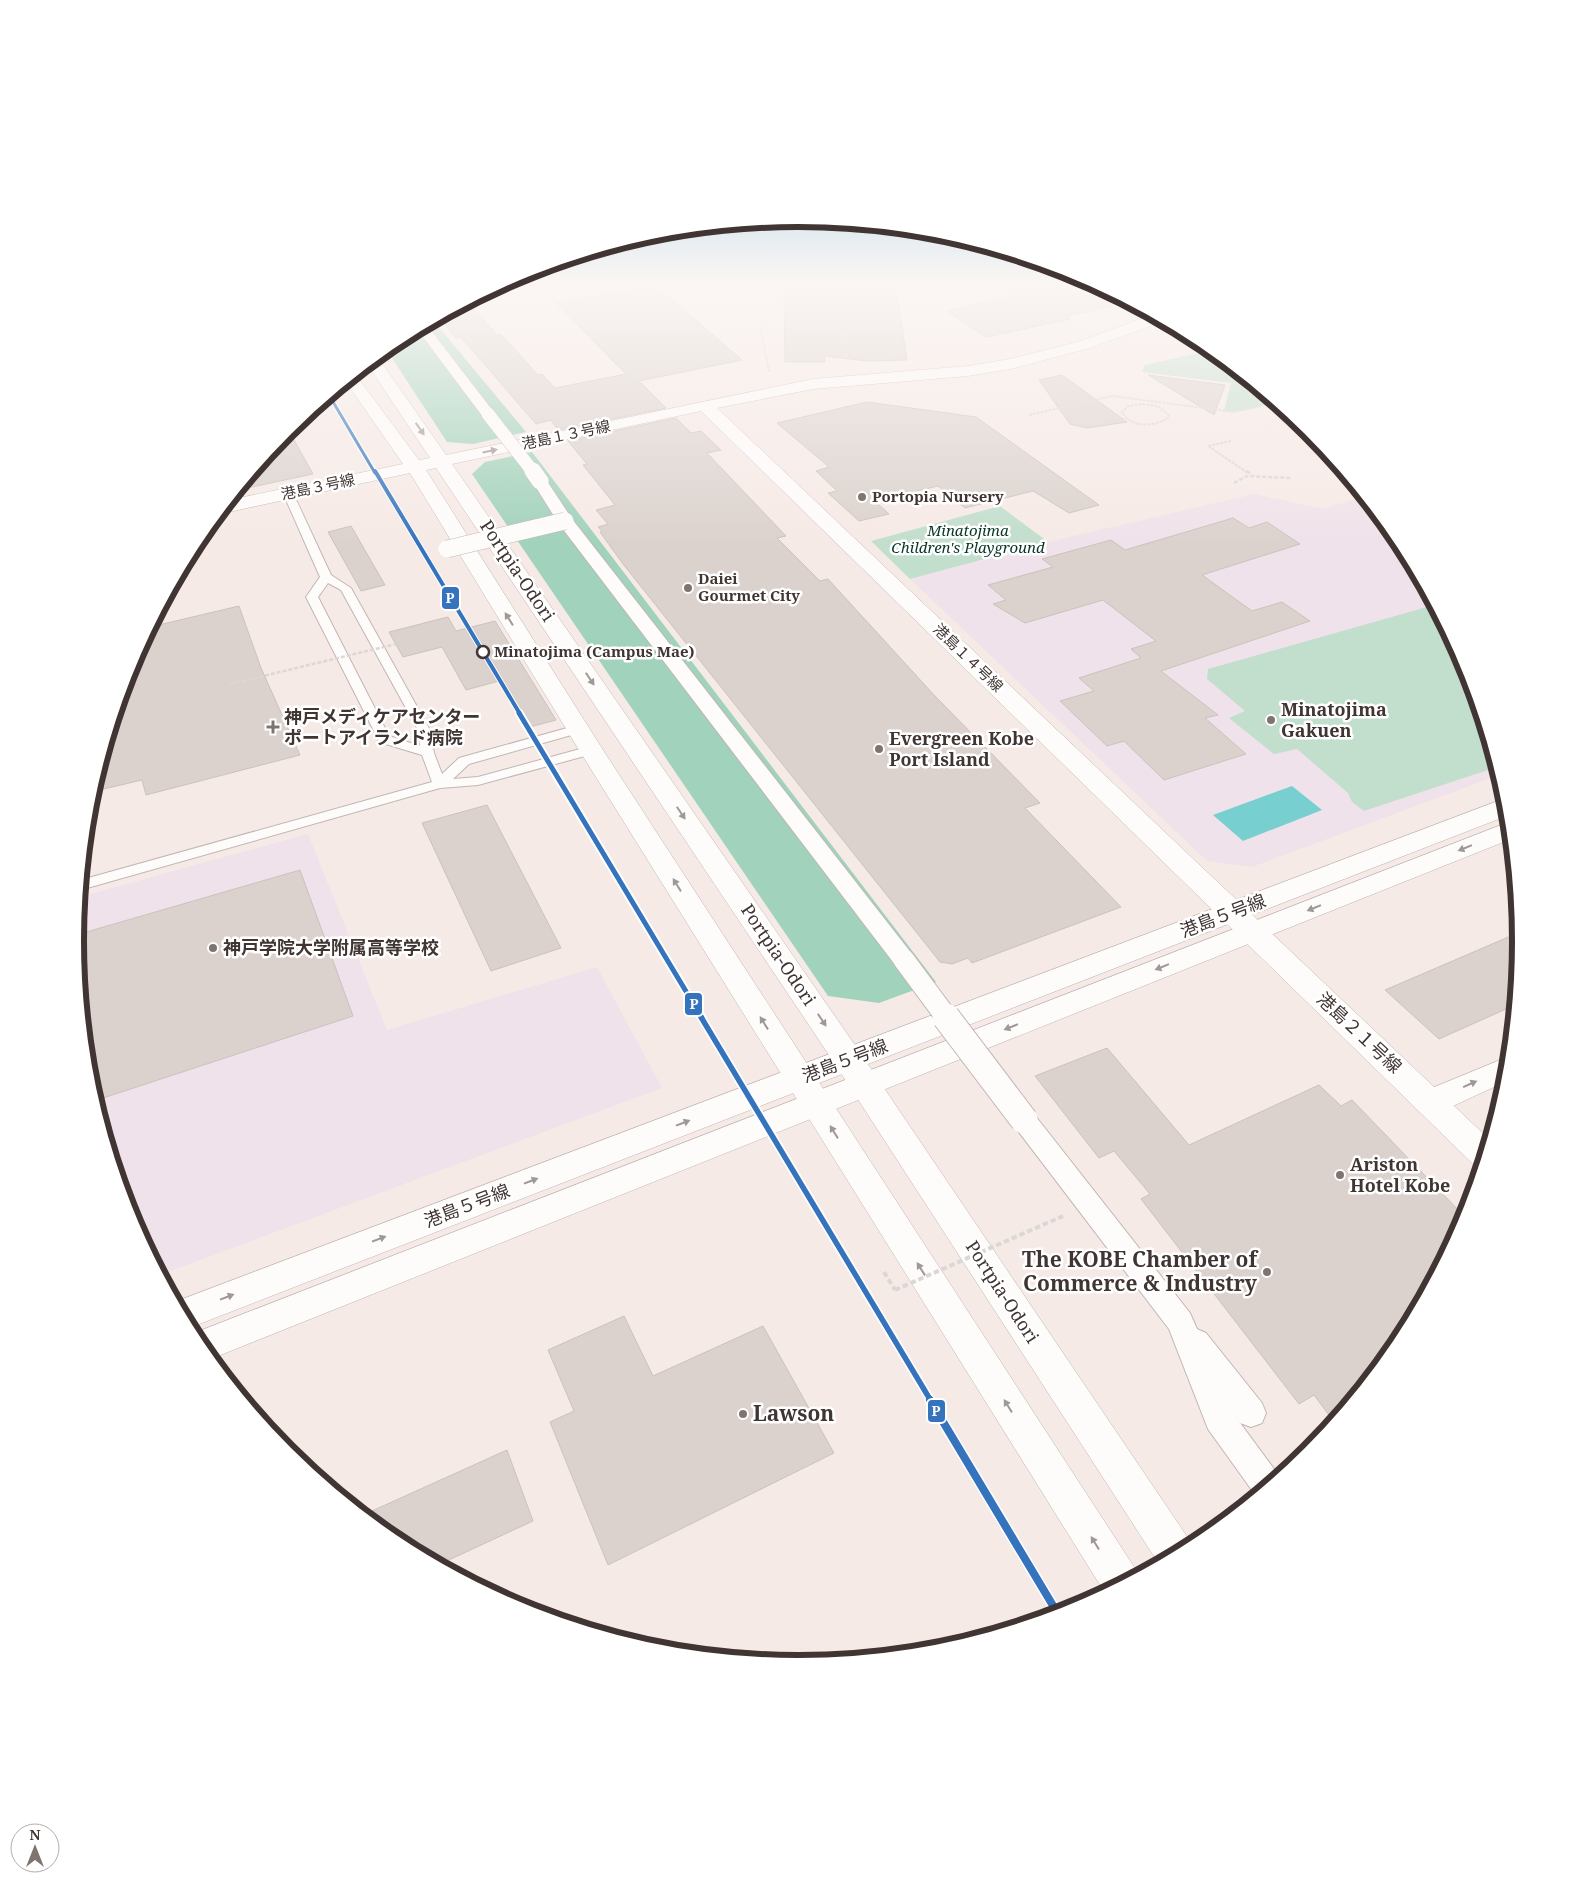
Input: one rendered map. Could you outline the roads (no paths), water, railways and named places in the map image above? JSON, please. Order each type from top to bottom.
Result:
[{"type":"street","name":"Portpia-Odori","points":[[378,369],[865,1084],[1172,1549]]},
{"type":"street","points":[[454,369],[540,481],[565,521],[904,960],[1024,1120],[1251,1412]]},
{"type":"street","name":"港島１３号線","points":[[442,461],[704,405],[813,384],[981,369]]},
{"type":"street","name":"Portpia-Odori","points":[[354,382],[415,467],[584,739],[1119,1579]]},
{"type":"street","name":"港島１４号線","points":[[704,405],[1241,922]]},
{"type":"street","name":"港島３号線","points":[[232,505],[442,461]]},
{"type":"street","points":[[447,549],[565,521]]},
{"type":"street","name":"港島５号線","points":[[188,1313],[808,1091],[865,1084],[1500,809]]},
{"type":"street","name":"港島５号線","points":[[207,1343],[808,1091],[848,1059],[1504,832]]},
{"type":"street","name":"港島２１号線","points":[[1241,922],[1480,1151]]},
{"type":"street","points":[[1431,1102],[1501,1070]]},
{"type":"street","points":[[1180,1322],[1219,1419],[1265,1482]]},
{"type":"lane","points":[[288,494],[326,577],[345,588],[424,730],[428,753],[439,784]]},
{"type":"lane","points":[[326,577],[312,597],[384,739],[428,753]]},
{"type":"lane","points":[[86,883],[439,784],[478,781],[584,739]]},
{"type":"lane","points":[[439,784],[464,761],[584,739]]},
{"type":"water","points":[[1292,786],[1322,810],[1243,841],[1213,815]]},
{"type":"place","name":"Portopia Nursery","points":[[862,497]]},
{"type":"place","name":"Daiei Gourmet City","points":[[688,588]]},
{"type":"place","name":"Minatojima (Campus Mae)","points":[[483,652]]},
{"type":"place","name":"Minatojima Gakuen","points":[[1271,720]]},
{"type":"place","name":"神戸メディケアセンター ポートアイランド病院","points":[[273,727]]},
{"type":"place","name":"Evergreen Kobe Port Island","points":[[879,749]]},
{"type":"place","name":"神戸学院大学附属高等学校","points":[[213,948]]},
{"type":"place","name":"Ariston Hotel Kobe","points":[[1340,1175]]},
{"type":"place","name":"The KOBE Chamber of Commerce & Industry","points":[[1267,1272]]},
{"type":"place","name":"Lawson","points":[[743,1414]]},
{"type":"park label","name":"Minatojima Children's Playground","points":[[968,540]]}]
